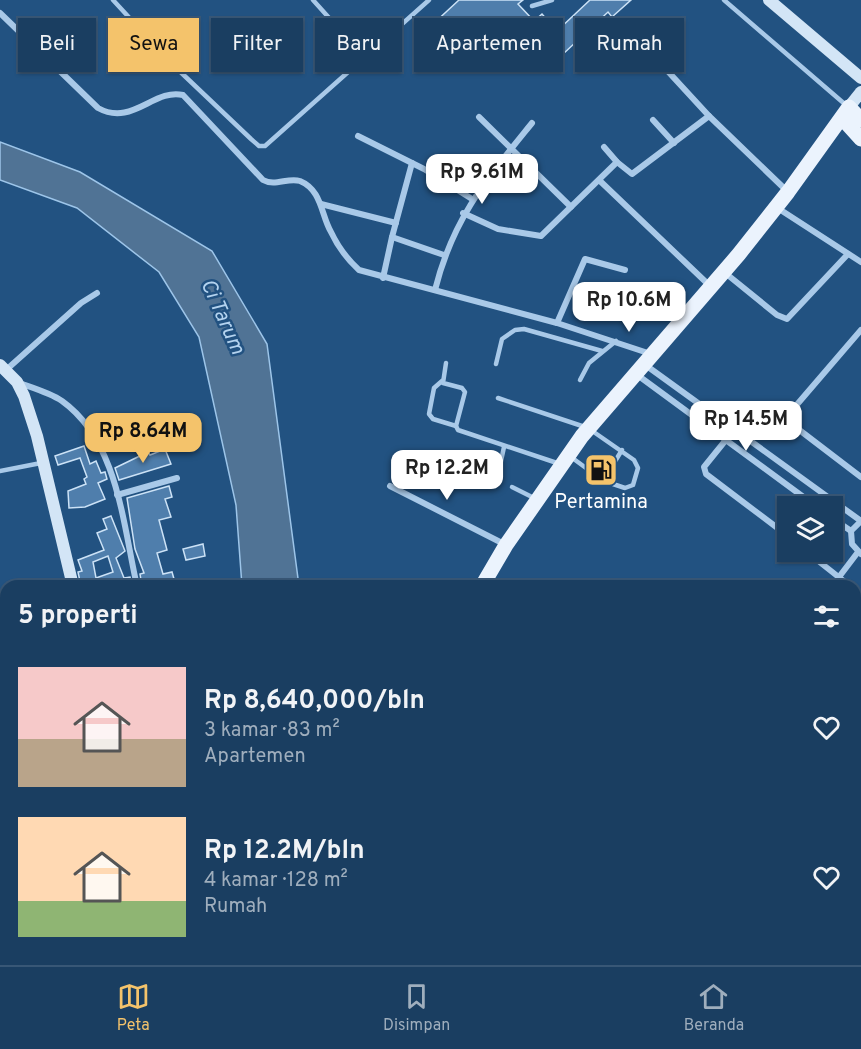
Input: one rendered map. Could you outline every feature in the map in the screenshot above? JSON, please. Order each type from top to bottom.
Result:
[{"type":"main road","points":[[845,113],[861,120]]},
{"type":"main road","points":[[845,113],[861,139]]},
{"type":"main road","points":[[486,580],[536,500],[588,428],[724,272],[788,192],[845,113]]},
{"type":"street","points":[[769,0],[861,78]]},
{"type":"street","points":[[0,13],[98,108],[116,115],[170,96],[183,95],[263,180],[274,183],[300,181],[310,188],[321,204],[329,230],[346,257],[358,270],[616,341],[644,364],[861,521],[851,531],[852,544],[859,553],[839,577]]},
{"type":"street","points":[[669,72],[709,116],[788,192]]},
{"type":"street","points":[[845,113],[861,92]]},
{"type":"street","points":[[604,147],[632,174],[709,116]]},
{"type":"street","points":[[479,117],[571,207]]},
{"type":"street","points":[[653,120],[674,143]]},
{"type":"street","points":[[435,290],[444,255],[463,213],[532,123]]},
{"type":"street","points":[[358,136],[412,163],[472,199]]},
{"type":"street","points":[[463,213],[498,229],[541,236],[617,162]]},
{"type":"street","points":[[383,278],[412,163]]},
{"type":"street","points":[[599,180],[711,287]]},
{"type":"street","points":[[321,204],[396,223]]},
{"type":"street","points":[[776,207],[861,262]]},
{"type":"street","points":[[392,237],[444,255]]},
{"type":"street","points":[[724,272],[777,315],[787,319],[848,254]]},
{"type":"street","points":[[557,324],[585,259],[625,270]]},
{"type":"street","points":[[72,580],[44,462],[24,396],[17,382],[3,368],[81,303],[97,293]]},
{"type":"street","points":[[741,434],[781,416],[804,399],[861,330]]},
{"type":"street","points":[[644,364],[664,395],[802,496]]},
{"type":"street","points":[[17,382],[61,400],[91,430],[102,449],[117,495],[136,580]]},
{"type":"street","points":[[664,395],[672,384]]},
{"type":"street","points":[[781,416],[861,477]]},
{"type":"street","points":[[725,441],[704,468],[706,474],[777,528]]},
{"type":"street","points":[[117,495],[177,478]]},
{"type":"street","points":[[390,486],[506,545]]},
{"type":"street","points":[[843,526],[851,531]]},
{"type":"street","points":[[820,562],[843,580]]},
{"type":"lane","points":[[113,0],[171,63],[259,146],[271,144],[351,72]]},
{"type":"lane","points":[[313,0],[329,18]]},
{"type":"lane","points":[[402,25],[429,0]]},
{"type":"lane","points":[[532,6],[552,0]]},
{"type":"lane","points":[[724,0],[845,113]]},
{"type":"lane","points":[[496,364],[502,339],[515,330],[524,329],[602,351]]},
{"type":"lane","points":[[580,380],[589,363],[616,341]]},
{"type":"lane","points":[[446,363],[442,381],[434,388],[429,414],[433,419],[456,426],[458,430],[504,447],[565,460],[586,468]]},
{"type":"lane","points":[[442,381],[444,384],[464,390],[456,426]]},
{"type":"lane","points":[[498,398],[588,428],[622,450],[637,464],[637,478],[626,488],[609,483]]},
{"type":"lane","points":[[498,475],[504,447]]},
{"type":"lane","points":[[604,479],[622,450]]},
{"type":"lane","points":[[0,471],[44,462]]},
{"type":"lane","points":[[512,487],[536,500]]},
{"type":"water","name":"Ci Tarum","points":[[0,142],[80,172],[212,251],[267,344],[298,580],[242,580],[236,505],[199,337],[159,272],[77,208],[0,180]]},
{"type":"building","points":[[459,0],[523,0],[518,4],[531,18],[440,18]]},
{"type":"building","points":[[590,0],[631,0],[612,17],[608,12],[602,18],[575,18],[575,43],[563,54],[563,25]]},
{"type":"building","points":[[84,446],[90,464],[96,461],[101,473],[105,472],[107,479],[98,483],[105,499],[85,507],[69,508],[68,491],[86,484],[84,479],[87,477],[80,458],[58,465],[55,456]]},
{"type":"building","points":[[165,449],[171,464],[119,480],[115,468],[148,452],[150,455]]},
{"type":"building","points":[[169,486],[172,497],[165,499],[171,517],[159,520],[167,550],[157,553],[163,574],[172,572],[174,580],[141,580],[140,574],[144,573],[135,549],[127,498]]},
{"type":"building","points":[[111,516],[125,551],[116,558],[124,578],[130,577],[131,580],[80,580],[78,572],[82,571],[78,560],[104,550],[97,533],[107,529],[103,519]],"holes":[[[108,556],[113,572],[96,578],[93,562]]]},
{"type":"building","points":[[203,544],[205,556],[186,560],[183,549]]},
{"type":"place","name":"Pertamina","points":[[601,470]]}]
